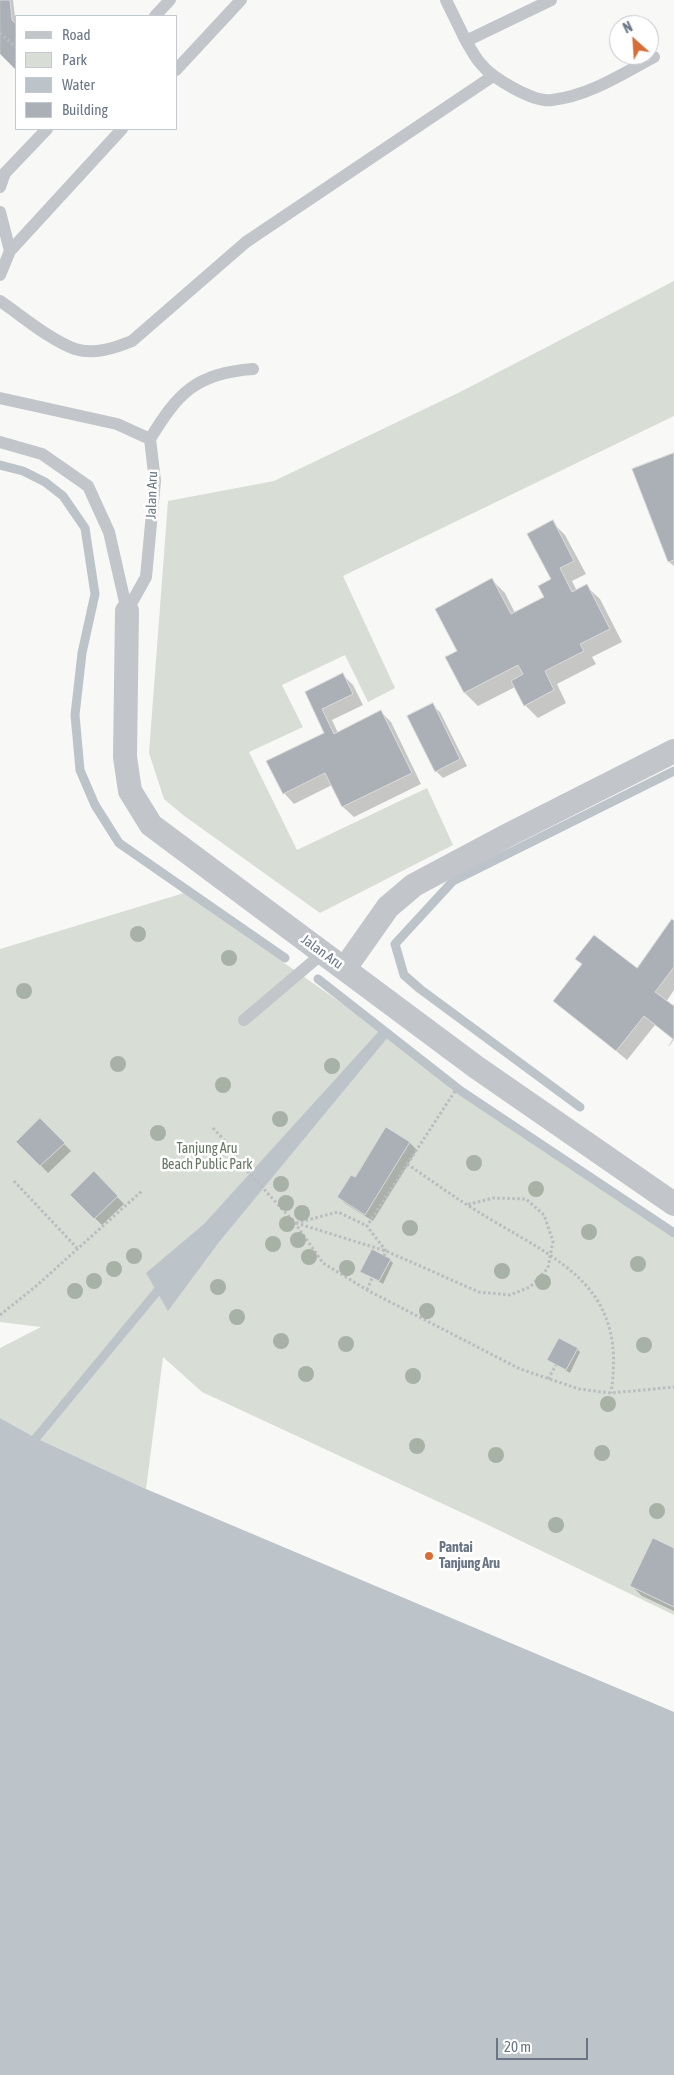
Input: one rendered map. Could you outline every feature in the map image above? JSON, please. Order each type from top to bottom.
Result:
[{"type":"street","name":"Jalan Aru","points":[[128,611],[125,757],[130,791],[151,825],[476,1067],[674,1204]]},
{"type":"street","points":[[344,968],[388,907],[414,885],[674,751]]},
{"type":"lane","points":[[156,15],[170,0]]},
{"type":"lane","points":[[178,68],[241,0]]},
{"type":"lane","points":[[446,0],[466,41],[480,64],[493,76],[529,95],[549,101],[578,94],[604,84],[638,65]]},
{"type":"lane","points":[[466,41],[551,0]]},
{"type":"lane","points":[[0,301],[57,340],[76,349],[99,351],[116,348],[132,341],[246,242],[493,76]]},
{"type":"lane","points":[[0,187],[5,173],[46,130]]},
{"type":"lane","points":[[0,275],[10,251],[121,130]]},
{"type":"lane","points":[[0,212],[10,251]]},
{"type":"lane","points":[[0,398],[117,424],[150,439],[166,413],[185,391],[217,375],[235,370],[253,369]]},
{"type":"lane","name":"Jalan Aru","points":[[128,611],[146,577],[155,481],[150,439]]},
{"type":"lane","name":"Jalan Aru","points":[[0,442],[42,454],[88,486],[109,532],[128,611]]},
{"type":"lane","points":[[244,1020],[322,953]]},
{"type":"path","points":[[0,33],[15,46]]},
{"type":"path","points":[[367,1226],[455,1092]]},
{"type":"path","points":[[213,1128],[227,1143],[249,1173],[295,1223],[324,1262],[366,1290],[520,1369],[579,1390],[611,1393],[674,1387]]},
{"type":"path","points":[[408,1164],[466,1205],[550,1254],[578,1275],[601,1306],[612,1334],[614,1370],[611,1393]]},
{"type":"path","points":[[14,1181],[77,1248]]},
{"type":"path","points":[[0,1315],[143,1190]]},
{"type":"path","points":[[295,1223],[386,1251],[479,1292],[510,1295],[530,1287],[548,1268],[553,1240],[544,1215],[526,1199],[493,1198],[466,1205]]},
{"type":"path","points":[[295,1223],[338,1212],[367,1226],[386,1251]]},
{"type":"path","points":[[384,1256],[386,1251]]},
{"type":"path","points":[[366,1290],[372,1278]]},
{"type":"path","points":[[548,1379],[556,1365]]},
{"type":"green space","points":[[674,281],[674,416],[343,576],[395,688],[368,702],[345,655],[282,685],[303,727],[249,752],[297,850],[427,788],[453,845],[320,913],[183,815],[164,799],[149,753],[168,501],[274,481],[460,392]]},
{"type":"green space","name":"Tanjung Aru Beach Public Park","points":[[184,893],[380,1030],[455,1092],[674,1238],[674,1615],[484,1523],[202,1392],[163,1357],[146,1489],[36,1438],[0,1418],[0,1348],[41,1327],[0,1322],[0,949]]},
{"type":"water","points":[[380,1030],[388,1037],[219,1242],[168,1311],[146,1273],[204,1224]]},
{"type":"water","points":[[0,1418],[36,1438],[146,1489],[674,1712],[674,2075],[0,2075]]},
{"type":"building","points":[[0,0],[10,0],[12,20],[15,23],[15,69],[0,54]]},
{"type":"building","points":[[674,453],[674,560],[668,562],[632,469]]},
{"type":"building","points":[[553,520],[574,561],[560,568],[572,592],[587,584],[610,629],[580,644],[584,651],[545,671],[554,690],[524,706],[511,681],[523,674],[518,665],[464,693],[445,657],[457,651],[435,609],[492,578],[511,614],[544,597],[538,586],[551,579],[527,534]]},
{"type":"building","points":[[343,673],[353,694],[322,709],[334,734],[381,710],[412,773],[342,807],[325,773],[283,794],[266,761],[324,733],[305,692]]},
{"type":"building","points":[[433,703],[460,759],[435,772],[407,716]]},
{"type":"building","points":[[672,919],[674,921],[674,967],[655,992],[674,1006],[674,1039],[669,1046],[673,1039],[644,1016],[616,1051],[553,1001],[582,964],[575,959],[594,935],[637,968]]},
{"type":"building","points":[[40,1118],[65,1143],[40,1166],[16,1142]]},
{"type":"building","points":[[386,1127],[410,1142],[365,1215],[337,1197],[351,1175],[355,1177]]},
{"type":"building","points":[[94,1171],[118,1196],[94,1219],[70,1195]]},
{"type":"building","points":[[372,1249],[391,1259],[379,1281],[360,1272]]},
{"type":"building","points":[[559,1338],[578,1348],[566,1370],[547,1360]]},
{"type":"building","points":[[653,1538],[674,1548],[674,1607],[630,1586]]},
{"type":"waterway","points":[[0,465],[23,471],[45,482],[63,496],[85,528],[95,594],[82,653],[75,715],[80,770],[95,805],[119,843],[285,958]]},
{"type":"waterway","points":[[580,1107],[420,989],[404,975],[395,944],[453,881],[674,771]]},
{"type":"waterway","points":[[318,979],[461,1091],[674,1233]]},
{"type":"waterway","points":[[36,1438],[164,1283]]},
{"type":"place","name":"Pantai Tanjung Aru","points":[[429,1556]]}]
